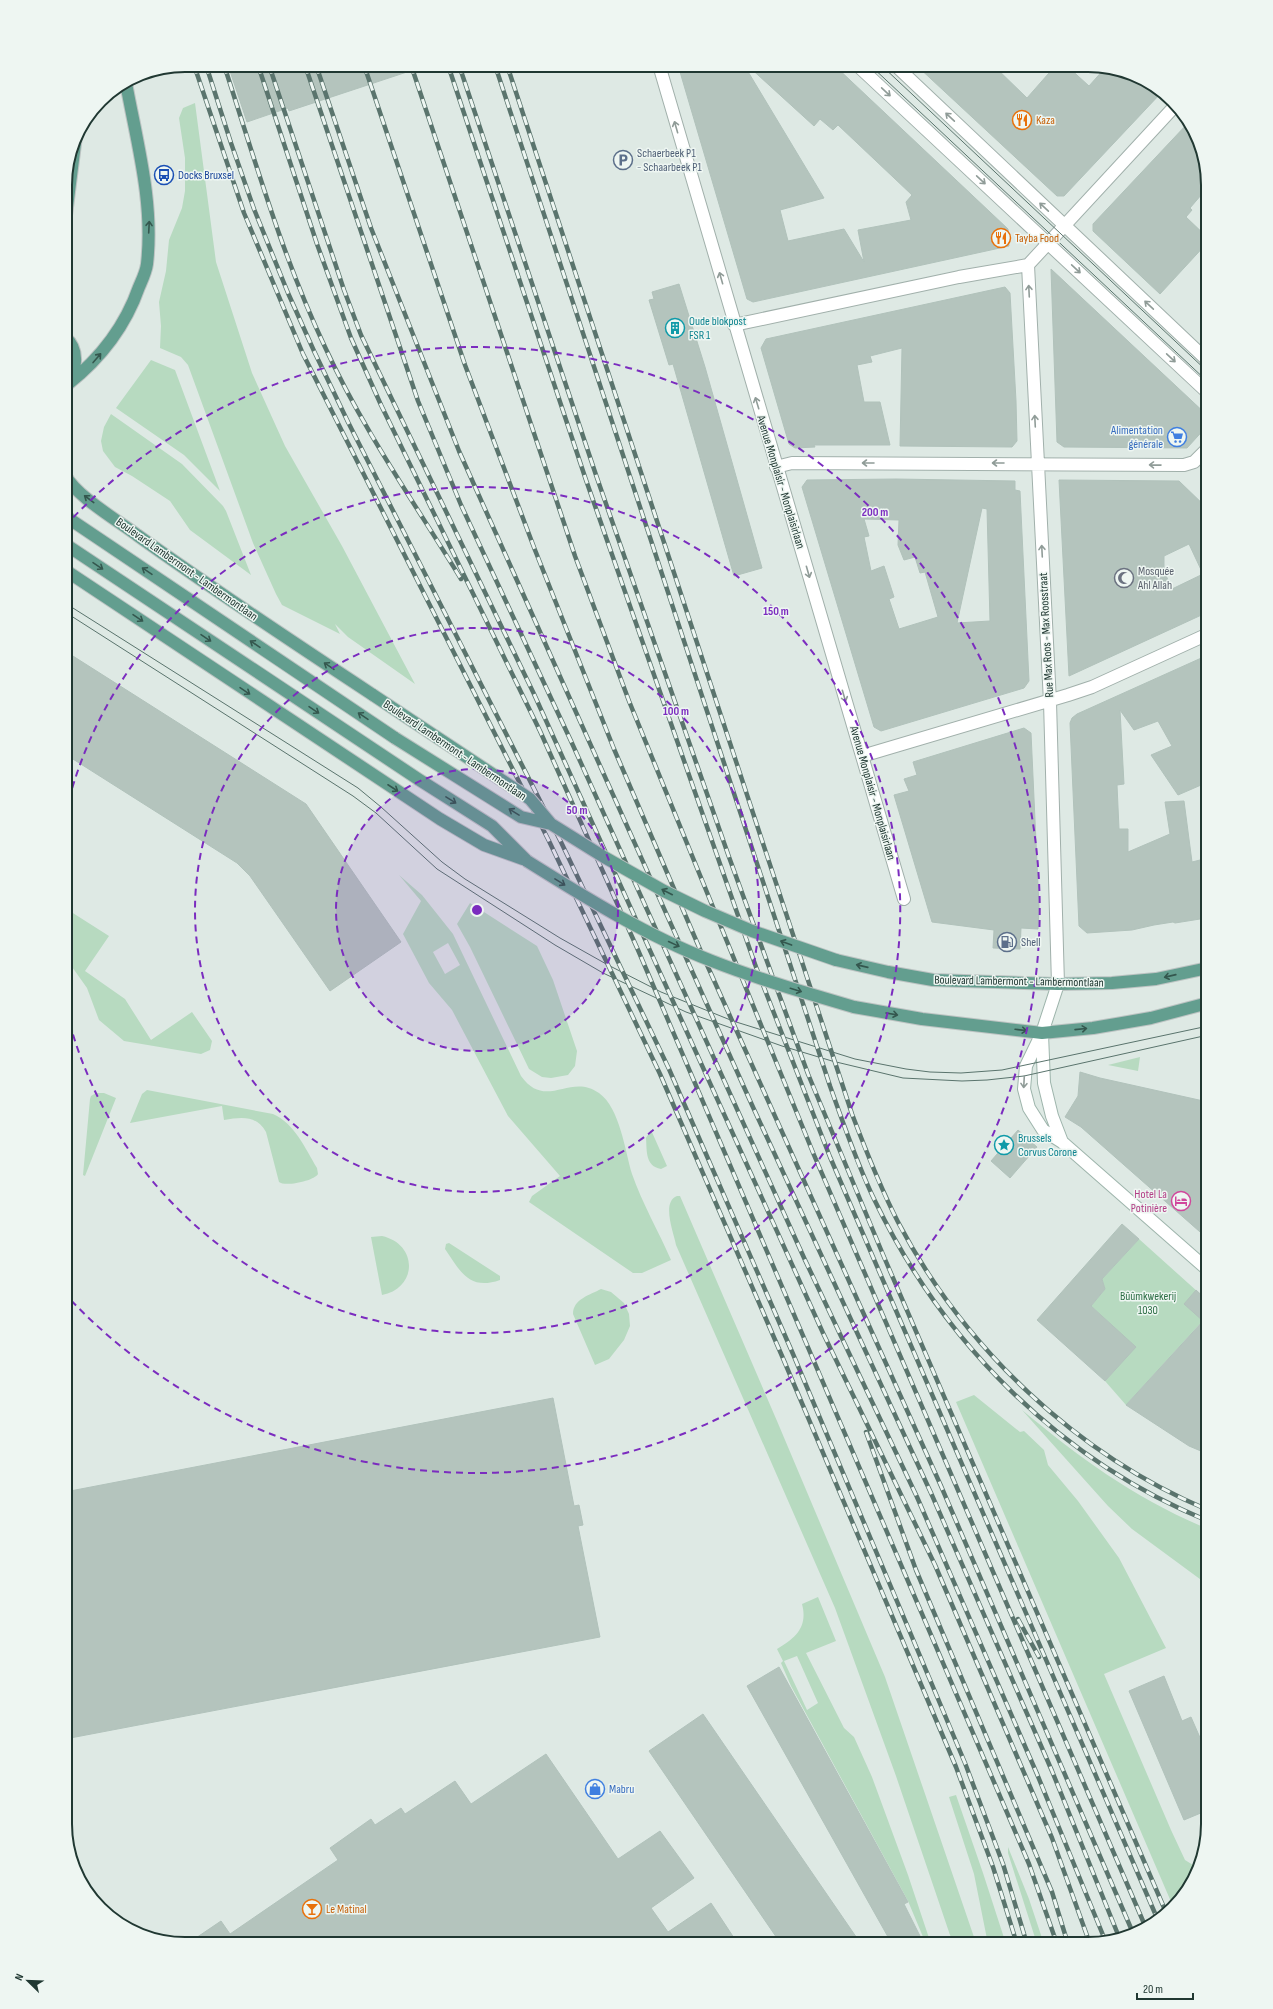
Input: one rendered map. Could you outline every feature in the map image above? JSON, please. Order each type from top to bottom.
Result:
[{"type":"main road","points":[[72,383],[98,358],[119,330],[132,307],[147,266],[149,216],[140,153],[127,88]]},
{"type":"main road","points":[[72,181],[74,164]]},
{"type":"main road","points":[[72,347],[74,350],[76,364],[72,375]]},
{"type":"main road","name":"Boulevard Lambermont - Lambermontlaan","points":[[72,486],[199,579],[530,799],[551,824],[664,892],[698,908],[752,931],[836,960],[888,972],[933,980],[1058,984],[1112,983],[1156,980],[1201,970]]},
{"type":"main road","points":[[72,521],[396,738],[521,816],[551,824]]},
{"type":"main road","points":[[72,549],[418,779],[492,826],[527,861]]},
{"type":"main road","points":[[72,575],[276,712],[440,819],[484,845],[527,861],[600,906],[711,961],[760,979],[854,1007],[922,1019],[1042,1033],[1093,1028],[1151,1018],[1201,1005]]},
{"type":"street","name":"Avenue Monplaisir - Monplaisirlaan","points":[[660,72],[904,899]]},
{"type":"street","points":[[865,72],[1201,386]]},
{"type":"street","points":[[902,72],[1201,354]]},
{"type":"street","points":[[734,325],[959,277],[1028,265],[1172,109]]},
{"type":"street","name":"Rue Max Roos - Max Roosstraat","points":[[1028,265],[1050,702],[1058,984],[1042,1033]]},
{"type":"street","points":[[776,467],[792,463],[1037,463],[1184,465],[1194,462],[1201,455]]},
{"type":"street","points":[[862,756],[1050,702],[1092,687],[1201,637]]},
{"type":"street","points":[[1042,1033],[1026,1066],[1024,1089],[1029,1108],[1043,1130],[1062,1142],[1201,1264]]},
{"type":"street","points":[[1042,1033],[1044,1083],[1052,1116],[1062,1142]]},
{"type":"green space","points":[[195,103],[216,262],[252,373],[285,446],[342,546],[415,684],[348,637],[335,624],[340,634],[282,605],[253,543],[188,365],[181,357],[160,348],[161,326],[159,302],[166,271],[169,240],[182,208],[185,191],[185,158],[179,118],[183,108]]},
{"type":"green space","points":[[151,360],[175,370],[220,491],[184,455],[116,408]]},
{"type":"green space","points":[[111,414],[182,464],[223,506],[251,575],[190,530],[170,501],[132,476],[115,467],[103,451],[101,441],[104,427]]},
{"type":"green space","points":[[399,875],[422,895],[453,934],[521,1076],[530,1086],[540,1090],[549,1091],[578,1086],[588,1088],[599,1093],[606,1100],[617,1119],[621,1130],[636,1185],[671,1260],[642,1273],[633,1273],[529,1202],[532,1196],[560,1176],[508,1116],[452,1010],[429,983],[403,934],[421,901]],"holes":[[[448,943],[460,965],[445,974],[433,952]]]},
{"type":"green space","points":[[470,903],[537,946],[553,980],[577,1051],[575,1066],[568,1075],[551,1078],[542,1077],[529,1069],[470,947],[457,924]]},
{"type":"green space","points":[[72,912],[109,936],[85,971],[125,999],[151,1040],[192,1012],[212,1041],[210,1050],[201,1054],[124,1041],[99,1020],[87,988],[72,967]]},
{"type":"green space","points":[[72,1025],[73,1031],[72,1042]]},
{"type":"green space","points":[[1140,1057],[1138,1071],[1108,1065]]},
{"type":"green space","points":[[147,1090],[273,1114],[281,1118],[299,1137],[317,1168],[318,1174],[311,1179],[293,1184],[279,1182],[266,1132],[262,1126],[248,1118],[224,1120],[222,1106],[130,1123],[142,1094]]},
{"type":"green space","points":[[96,1093],[104,1093],[116,1098],[85,1176],[83,1175],[90,1099],[91,1096]]},
{"type":"green space","points":[[651,1130],[667,1166],[661,1169],[652,1165],[649,1161],[646,1138]]},
{"type":"green space","points":[[680,1196],[885,1677],[974,1937],[951,1937],[950,1935],[896,1776],[835,1608],[676,1245],[669,1211],[672,1199]]},
{"type":"green space","points":[[382,1236],[394,1241],[402,1248],[407,1256],[409,1266],[407,1275],[402,1284],[394,1291],[382,1295],[371,1237]]},
{"type":"green space","name":"Bûûmkwekerij 1030","points":[[1139,1239],[1201,1295],[1201,1323],[1126,1405],[1105,1381],[1135,1347],[1091,1306],[1105,1289],[1102,1279]]},
{"type":"green space","points":[[449,1243],[500,1276],[500,1280],[489,1283],[480,1283],[466,1277],[445,1249],[446,1244]]},
{"type":"green space","points":[[601,1289],[611,1292],[624,1303],[629,1314],[630,1326],[624,1340],[609,1359],[595,1365],[573,1314],[579,1301]]},
{"type":"green space","points":[[974,1395],[1020,1432],[1024,1431],[1044,1450],[1048,1465],[1078,1501],[1119,1558],[1166,1648],[1104,1674],[1171,1830],[1185,1860],[1193,1865],[1182,1887],[1171,1901],[956,1402]]},
{"type":"green space","points":[[1022,1410],[1110,1477],[1157,1505],[1201,1526],[1201,1580],[1132,1529],[1108,1506]]},
{"type":"green space","points":[[818,1597],[836,1641],[806,1653],[844,1728],[854,1737],[872,1777],[908,1875],[929,1937],[923,1937],[908,1901],[791,1686],[781,1663],[783,1661],[777,1649],[790,1641],[799,1631],[802,1625],[802,1604]],"holes":[[[797,1656],[818,1703],[807,1710],[784,1661]]]},
{"type":"green space","points":[[956,1795],[1004,1937],[987,1937],[974,1874],[949,1797]]},
{"type":"green space","points":[[1008,1847],[1029,1899],[1042,1937],[1035,1937],[1008,1853]]},
{"type":"building","points":[[230,72],[407,72],[289,111],[288,108],[247,122]]},
{"type":"building","points":[[680,72],[748,72],[824,198],[780,210],[788,241],[844,229],[864,262],[858,230],[911,220],[906,202],[912,195],[838,125],[833,130],[820,119],[814,126],[755,72],[841,72],[1008,229],[1009,246],[753,302],[747,299]]},
{"type":"building","points":[[924,72],[1000,72],[1027,98],[1050,72],[1074,72],[1089,86],[1101,73],[1124,78],[1138,84],[1158,96],[1064,196],[1057,196]]},
{"type":"building","points":[[1185,127],[1197,156],[1201,185],[1201,195],[1190,208],[1192,210],[1186,217],[1201,231],[1201,250],[1160,294],[1093,231],[1093,224]]},
{"type":"building","points":[[1051,269],[1201,409],[1201,433],[1187,448],[1064,447],[1057,442]]},
{"type":"building","points":[[679,284],[705,367],[762,568],[734,576],[673,364],[669,365],[649,300],[654,299],[652,292]]},
{"type":"building","points":[[1005,287],[1010,293],[1016,401],[1017,441],[1012,447],[900,446],[902,348],[870,356],[872,362],[857,365],[864,402],[880,402],[890,445],[814,445],[815,447],[795,448],[789,444],[761,348],[766,339]]},
{"type":"building","points":[[896,479],[1015,481],[1015,490],[1020,491],[1029,681],[1024,688],[881,731],[874,727],[802,487],[807,480]],"holes":[[[982,508],[987,509],[990,621],[957,623]],[[864,519],[899,520],[898,545],[904,560],[915,557],[920,573],[925,572],[938,617],[899,629],[889,599],[894,597],[884,566],[871,571],[864,537],[869,536]]]},
{"type":"building","points":[[1059,480],[1179,481],[1201,502],[1201,570],[1189,544],[1164,556],[1164,571],[1172,589],[1201,575],[1201,615],[1069,676]]},
{"type":"building","points":[[72,655],[306,804],[401,942],[330,991],[250,876],[237,863],[72,758]]},
{"type":"building","points":[[1201,658],[1201,785],[1178,795],[1151,755],[1172,746],[1158,721],[1134,730],[1120,710],[1124,784],[1117,785],[1119,829],[1128,829],[1128,852],[1170,834],[1165,802],[1184,801],[1192,862],[1201,860],[1200,919],[1154,925],[1132,930],[1087,933],[1079,926],[1070,723],[1072,718],[1077,714]]},
{"type":"building","points":[[1024,728],[1031,733],[1039,907],[1038,929],[1021,928],[1020,949],[993,948],[994,930],[932,922],[894,795],[909,791],[904,779],[917,775],[913,762]]},
{"type":"building","points":[[1080,1072],[1100,1078],[1201,1100],[1201,1233],[1081,1127],[1065,1117],[1078,1096]]},
{"type":"building","points":[[1018,1130],[1037,1147],[1010,1178],[991,1161]]},
{"type":"building","points":[[1122,1224],[1139,1239],[1102,1279],[1105,1289],[1091,1306],[1136,1347],[1105,1381],[1037,1320]]},
{"type":"building","points":[[1196,1290],[1201,1295],[1201,1319],[1184,1304]]},
{"type":"building","points":[[1201,1323],[1201,1451],[1189,1446],[1126,1405]]},
{"type":"building","points":[[553,1398],[574,1506],[579,1505],[583,1525],[578,1526],[600,1637],[72,1738],[72,1491]]},
{"type":"building","points":[[779,1667],[908,1902],[904,1904],[920,1937],[888,1937],[747,1686]]},
{"type":"building","points":[[1164,1676],[1182,1721],[1191,1717],[1201,1740],[1201,1813],[1184,1820],[1129,1691]]},
{"type":"building","points":[[703,1714],[856,1937],[776,1937],[649,1751]]},
{"type":"building","points":[[546,1754],[618,1859],[660,1831],[694,1878],[651,1908],[668,1932],[711,1903],[733,1937],[197,1937],[221,1921],[230,1934],[338,1860],[330,1848],[371,1819],[375,1825],[401,1808],[405,1814],[455,1781],[471,1804]]},
{"type":"tram line","points":[[877,72],[1201,375]]},
{"type":"tram line","points":[[888,72],[1201,365]]},
{"type":"tram line","points":[[72,607],[358,788],[442,862],[465,879],[560,938],[608,965],[661,992],[733,1021],[855,1059],[906,1069],[930,1072],[961,1073],[1002,1070],[1201,1027]]},
{"type":"tram line","points":[[72,616],[353,796],[376,813],[437,869],[555,945],[603,973],[686,1012],[782,1046],[832,1061],[903,1078],[962,1081],[1024,1076],[1201,1037]]},
{"type":"railway","points":[[196,72],[244,213],[303,354],[549,841],[660,1074],[782,1356],[956,1767],[993,1867],[1015,1937]]},
{"type":"railway","points":[[208,72],[254,209],[288,293],[314,351],[348,422],[561,842],[669,1069],[793,1354],[965,1763],[1003,1864],[1025,1937]]},
{"type":"railway","points":[[226,72],[282,243],[295,278],[325,347],[355,407],[461,579]]},
{"type":"railway","points":[[260,72],[317,244],[351,338],[381,405],[540,731],[638,950],[1029,1864],[1055,1937]]},
{"type":"railway","points":[[271,72],[344,290],[361,335],[534,694],[823,1333],[935,1565],[1052,1838],[1087,1937]]},
{"type":"railway","points":[[307,72],[418,401],[461,505],[571,741],[805,1260],[917,1497],[1037,1774],[1103,1936]]},
{"type":"railway","points":[[318,72],[371,228],[459,451],[752,1105],[931,1493],[1052,1771],[1117,1933]]},
{"type":"railway","points":[[366,72],[465,365],[535,550],[614,749],[699,947],[941,1486],[1131,1928]]},
{"type":"railway","points":[[413,72],[575,556],[629,701],[814,1155],[1143,1922]]},
{"type":"railway","points":[[450,72],[586,480],[756,967],[830,1157],[1156,1915]]},
{"type":"railway","points":[[461,72],[596,475],[729,857],[808,1074],[884,1257],[1164,1908]]},
{"type":"railway","points":[[497,72],[830,1086],[868,1187],[903,1253],[935,1303],[972,1349],[1012,1392],[1056,1431],[1104,1466],[1154,1496],[1201,1518]]},
{"type":"railway","points":[[509,72],[852,1114],[891,1209],[925,1268],[956,1312],[991,1354],[1029,1393],[1070,1428],[1114,1460],[1160,1487],[1201,1507]]},
{"type":"railway","points":[[866,1432],[916,1570],[1052,1892],[1066,1937]]},
{"type":"railway","points":[[1018,1619],[1039,1657]]},
{"type":"place","name":"Kaza","points":[[1022,120]]},
{"type":"place","name":"Schaerbeek P1 - Schaarbeek P1","points":[[623,160]]},
{"type":"place","name":"Docks Bruxsel","points":[[164,175]]},
{"type":"place","name":"Tayba Food","points":[[1001,238]]},
{"type":"place","name":"Oude blokpost FSR 1","points":[[675,328]]},
{"type":"place","name":"Alimentation générale","points":[[1177,437]]},
{"type":"place","name":"Mosquée Ahl Allah","points":[[1124,578]]},
{"type":"place","name":"Shell","points":[[1007,942]]},
{"type":"place","name":"Brussels Corvus Corone","points":[[1004,1145]]},
{"type":"place","name":"Hotel La Potinière","points":[[1181,1201]]},
{"type":"place","name":"Mabru","points":[[595,1789]]},
{"type":"place","name":"Le Matinal","points":[[312,1909]]}]
